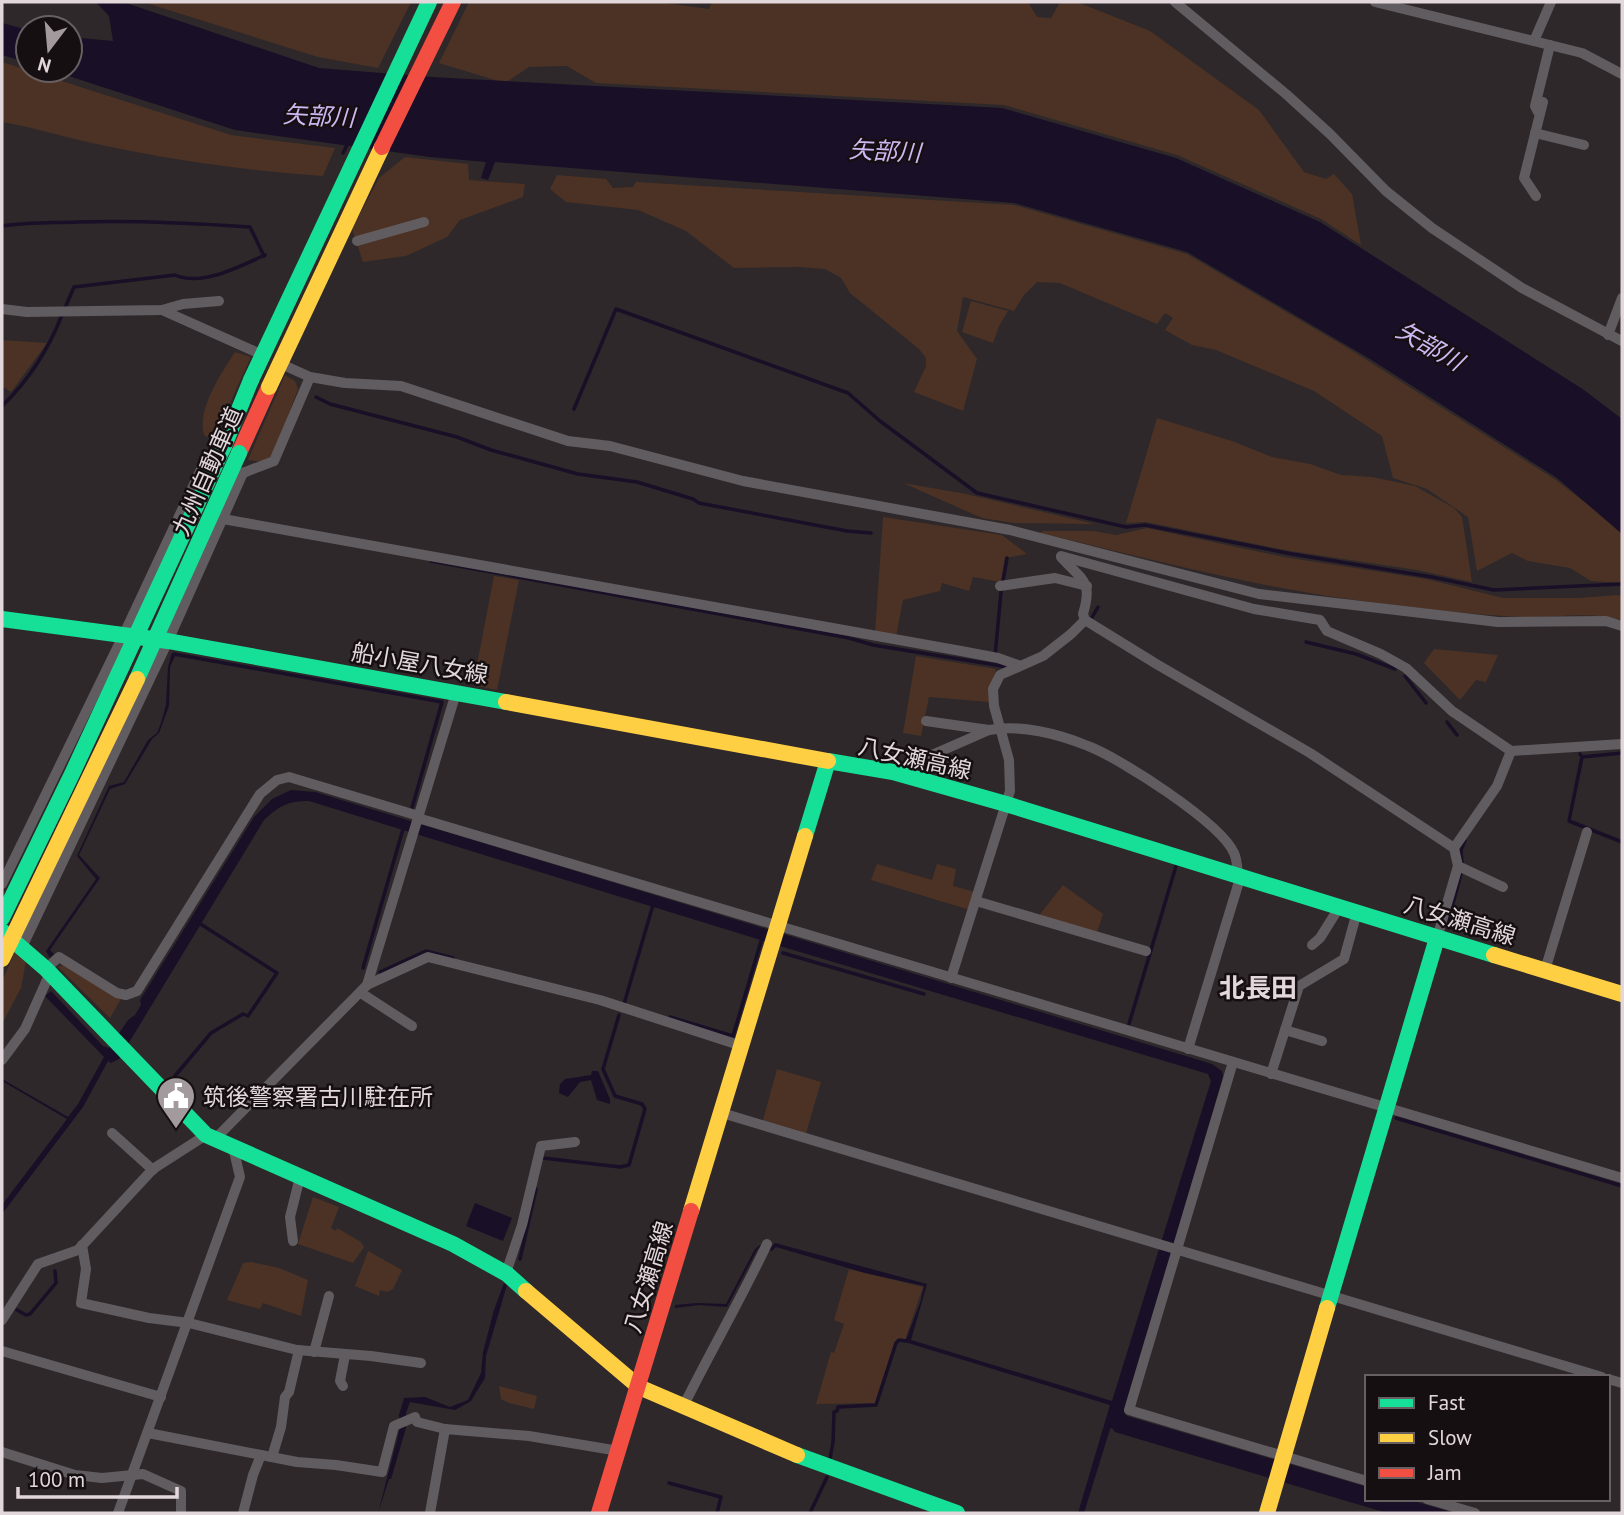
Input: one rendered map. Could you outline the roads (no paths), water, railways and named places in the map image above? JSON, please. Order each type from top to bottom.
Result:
[{"type":"main road","name":"九州自動車道","points":[[2,918],[72,774],[251,380],[429,2]]},
{"type":"main road","name":"九州自動車道","points":[[2,959],[155,641],[351,210],[453,2]]},
{"type":"main road","name":"船小屋八女線","points":[[2,619],[168,641],[828,761]]},
{"type":"main road","name":"八女瀬高線","points":[[599,1513],[828,761],[893,772],[1006,804],[1622,994]]},
{"type":"main road","points":[[2,931],[50,969],[113,1039],[211,1136],[453,1244],[506,1273],[639,1387],[795,1454],[957,1513]]},
{"type":"main road","points":[[1267,1513],[1389,1109],[1437,938]]},
{"type":"street","points":[[1175,2],[1286,94],[1386,191],[1432,228],[1522,288],[1622,341]]},
{"type":"street","points":[[1375,2],[1582,53],[1622,74]]},
{"type":"street","points":[[1427,14],[1432,2]]},
{"type":"street","points":[[1534,41],[1551,2]]},
{"type":"street","points":[[1536,196],[1524,178],[1542,107],[1537,112],[1535,106],[1550,45]]},
{"type":"street","points":[[1535,133],[1584,145]]},
{"type":"street","points":[[357,241],[424,222]]},
{"type":"street","points":[[1608,335],[1622,298]]},
{"type":"street","points":[[2,309],[27,312],[162,310],[183,304],[219,301]]},
{"type":"street","points":[[162,310],[310,377],[345,383],[401,386],[568,441],[621,448],[743,481],[1010,530],[1259,594],[1498,622],[1606,621],[1622,626]]},
{"type":"street","points":[[2,884],[203,465],[243,473],[274,461],[310,377]]},
{"type":"street","points":[[22,947],[168,641],[243,473]]},
{"type":"street","points":[[223,519],[998,658],[1018,665]]},
{"type":"street","points":[[1437,938],[1458,866],[1454,848],[1310,753],[1085,620],[1083,614],[1088,586],[1060,556],[1254,609],[1320,620],[1328,631],[1406,668],[1452,711],[1511,751],[1622,744]]},
{"type":"street","points":[[1000,586],[1055,578],[1088,586]]},
{"type":"street","points":[[951,978],[1010,790],[1009,760],[994,729],[993,689],[1000,674],[1043,656],[1072,634],[1085,620]]},
{"type":"street","points":[[364,989],[456,692]]},
{"type":"street","points":[[926,721],[1048,733],[1090,746],[1163,789],[1213,827],[1234,852],[1240,874],[1188,1049]]},
{"type":"street","points":[[893,772],[994,729]]},
{"type":"street","points":[[1454,848],[1497,786],[1511,751]]},
{"type":"street","points":[[2,1060],[25,1029],[50,969],[59,957],[117,993],[126,995],[137,991],[260,794],[277,780],[289,778],[418,817],[776,936],[951,978],[1622,1178]]},
{"type":"street","points":[[1545,970],[1587,832]]},
{"type":"street","points":[[1458,866],[1503,887]]},
{"type":"street","points":[[976,901],[1146,951]]},
{"type":"street","points":[[1271,1073],[1299,986],[1344,959],[1356,912]]},
{"type":"street","points":[[1312,945],[1320,938],[1335,914]]},
{"type":"street","points":[[2,1320],[38,1264],[78,1250],[153,1170],[211,1136],[364,989],[428,957],[600,1000],[741,1046]]},
{"type":"street","points":[[364,989],[412,1026]]},
{"type":"street","points":[[1285,1030],[1322,1041]]},
{"type":"street","points":[[1233,1062],[1129,1410],[1283,1459],[1365,1480]]},
{"type":"street","points":[[722,1113],[1595,1375]]},
{"type":"street","points":[[112,1133],[153,1170]]},
{"type":"street","points":[[506,1273],[522,1225],[541,1146],[575,1142]]},
{"type":"street","points":[[118,1513],[240,1177],[233,1147]]},
{"type":"street","points":[[293,1241],[290,1217],[300,1177]]},
{"type":"street","points":[[680,1405],[687,1399],[748,1284],[766,1244]]},
{"type":"street","points":[[82,1245],[86,1269],[81,1303],[149,1318],[188,1323],[299,1350],[421,1363]]},
{"type":"street","points":[[314,1352],[329,1296]]},
{"type":"street","points":[[243,1513],[253,1475],[281,1427],[285,1397],[289,1392],[299,1350]]},
{"type":"street","points":[[2,1351],[161,1397]]},
{"type":"street","points":[[343,1387],[340,1381],[345,1355]]},
{"type":"street","points":[[148,1433],[266,1456],[382,1472],[394,1426],[415,1418],[417,1422],[445,1429],[529,1436],[619,1451]]},
{"type":"street","points":[[430,1513],[445,1429]]},
{"type":"street","points":[[2,1452],[75,1475],[102,1478],[143,1474],[181,1491],[181,1513]]},
{"type":"street","points":[[1434,1501],[1475,1513]]},
{"type":"water","name":"矢部川","points":[[96,2],[123,2],[319,68],[432,77],[1002,108],[1176,158],[1320,222],[1584,390],[1622,419],[1622,534],[1557,478],[1370,359],[1187,252],[1014,203],[495,162],[488,180],[481,178],[486,162],[430,157],[235,130],[84,81],[84,38],[113,41],[109,16]]},
{"type":"water","points":[[2,23],[14,26],[14,59],[2,55]]},
{"type":"water","points":[[172,653],[175,656],[170,667],[169,706],[159,733],[152,739],[125,784],[110,789],[79,855],[100,878],[50,950],[54,954],[50,958],[46,951],[96,879],[77,856],[109,786],[124,782],[161,723],[166,705],[168,667]]},
{"type":"water","points":[[291,790],[315,792],[1212,1064],[1222,1071],[1223,1077],[1124,1412],[1127,1416],[1365,1486],[1365,1501],[1414,1501],[1454,1513],[1387,1513],[1115,1432],[1112,1428],[1084,1513],[1078,1513],[1110,1405],[905,1342],[924,1286],[865,1273],[776,1247],[772,1251],[760,1247],[727,1307],[699,1305],[675,1308],[675,1305],[698,1303],[726,1304],[755,1249],[760,1245],[770,1248],[775,1243],[927,1284],[911,1340],[1112,1401],[1211,1081],[1208,1074],[309,801],[284,805],[264,820],[119,1059],[111,1063],[108,1061],[83,1107],[2,1214],[2,1205],[67,1119],[2,1079],[68,1117],[104,1057],[45,996],[51,991],[103,1046],[109,1048],[128,1020],[135,1015],[141,1005],[140,1000],[254,817],[272,799]]},
{"type":"water","points":[[592,1071],[598,1071],[610,1104],[597,1100],[591,1080],[580,1082],[568,1097],[559,1093],[560,1084],[565,1079],[591,1075]]},
{"type":"water","points":[[475,1203],[512,1218],[503,1241],[466,1226]]},
{"type":"water","points":[[504,1283],[507,1285],[486,1356],[485,1378],[471,1401],[455,1410],[410,1402],[406,1413],[406,1428],[378,1513],[400,1428],[399,1415],[404,1398],[425,1397],[450,1407],[468,1400],[481,1373],[483,1352]]},
{"type":"waterway","points":[[343,153],[347,145]]},
{"type":"waterway","points":[[2,226],[120,221],[250,227],[264,256]]},
{"type":"waterway","points":[[65,308],[74,287],[175,275],[186,278],[209,277],[265,255]]},
{"type":"waterway","points":[[574,409],[616,309],[848,393],[880,421],[977,493],[1126,527],[1145,525],[1494,590],[1622,584]]},
{"type":"waterway","points":[[2,406],[37,364],[62,315]]},
{"type":"waterway","points":[[316,397],[330,404],[457,437],[491,450],[578,474],[637,482],[699,503],[847,531],[871,533]]},
{"type":"waterway","points":[[995,656],[1007,558]]},
{"type":"waterway","points":[[431,561],[849,638],[873,645],[1008,667]]},
{"type":"waterway","points":[[1090,621],[1098,607]]},
{"type":"waterway","points":[[1306,642],[1356,654],[1395,669]]},
{"type":"waterway","points":[[172,658],[174,654],[442,702],[412,808]]},
{"type":"waterway","points":[[1405,676],[1426,703]]},
{"type":"waterway","points":[[1447,722],[1457,735]]},
{"type":"waterway","points":[[1582,757],[1622,753]]},
{"type":"waterway","points":[[1580,754],[1582,757],[1569,821],[1622,842]]},
{"type":"waterway","points":[[363,968],[403,829]]},
{"type":"waterway","points":[[1462,863],[1461,850],[1465,840]]},
{"type":"waterway","points":[[1129,1024],[1176,866]]},
{"type":"waterway","points":[[1447,926],[1462,870]]},
{"type":"waterway","points":[[624,1004],[653,905]]},
{"type":"waterway","points":[[169,1083],[211,1033],[243,1014],[248,1016],[277,973],[199,923]]},
{"type":"waterway","points":[[670,1017],[733,1036],[762,938]]},
{"type":"waterway","points":[[380,972],[426,951],[453,958]]},
{"type":"waterway","points":[[783,953],[924,994]]},
{"type":"waterway","points":[[543,1158],[620,1167],[629,1165],[645,1109],[642,1104],[615,1096],[603,1069],[619,1015]]},
{"type":"waterway","points":[[1396,1118],[1622,1186]]},
{"type":"waterway","points":[[520,1259],[536,1189]]},
{"type":"waterway","points":[[17,1310],[26,1315],[30,1314],[56,1283],[55,1271]]},
{"type":"waterway","points":[[830,1459],[834,1412],[838,1407],[876,1405],[896,1343],[899,1340],[906,1341]]},
{"type":"waterway","points":[[810,1513],[827,1477]]},
{"type":"waterway","points":[[669,1483],[721,1497],[717,1513]]},
{"type":"place","name":"筑後警察署古川駐在所","points":[[176,1130]]},
{"type":"district","name":"北長田","points":[[1258,987]]}]
